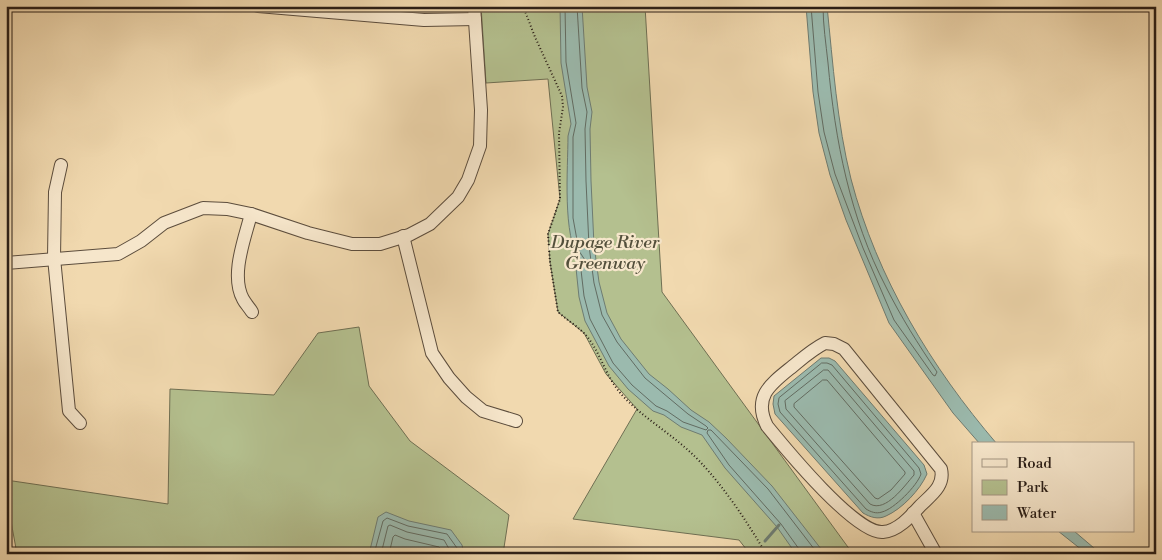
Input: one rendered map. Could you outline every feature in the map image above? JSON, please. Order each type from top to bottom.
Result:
[{"type":"street","points":[[6,263],[118,254],[141,241],[164,223],[203,208],[227,209],[251,214],[308,233],[352,244],[380,244],[409,235],[430,224],[458,197],[468,180],[480,146],[481,110],[474,12],[424,20],[258,6]]},
{"type":"street","points":[[61,165],[55,192],[54,258],[69,411],[80,423]]},
{"type":"street","points":[[251,214],[240,259],[238,281],[242,298],[252,312]]},
{"type":"street","points":[[403,236],[432,353],[449,378],[466,397],[483,411],[516,421]]},
{"type":"street","points":[[825,343],[834,344],[844,349],[941,469],[943,477],[940,485],[913,513],[898,527],[883,532],[872,531],[860,524],[815,482],[767,426],[762,416],[765,393],[771,384],[815,348],[825,343]]},
{"type":"street","points":[[913,513],[936,554]]},
{"type":"path","points":[[523,6],[562,96],[563,107],[559,133],[560,199],[548,234],[550,262],[558,312],[591,341],[606,374],[621,394],[690,452],[710,475],[736,507],[766,554]]},
{"type":"green space","name":"Dupage River Greenway","points":[[481,6],[645,6],[662,292],[853,554],[750,554],[739,540],[573,519],[637,409],[606,374],[584,333],[558,312],[550,262],[548,234],[560,199],[548,79],[486,83]]},
{"type":"green space","points":[[359,327],[369,386],[410,441],[509,515],[503,554],[17,554],[6,494],[6,480],[168,504],[170,389],[274,395],[318,333]]},
{"type":"water","points":[[560,6],[582,6],[587,87],[592,112],[590,129],[594,245],[599,282],[607,313],[621,339],[649,374],[726,438],[772,486],[825,554],[796,554],[777,527],[725,468],[702,435],[681,427],[664,415],[653,411],[628,389],[609,366],[585,321],[579,297],[576,268],[580,261],[574,250],[568,219],[568,136],[571,124],[561,63]]},
{"type":"water","points":[[806,6],[827,6],[842,136],[851,179],[862,216],[891,286],[909,320],[950,384],[995,442],[978,442],[953,413],[889,323],[846,220],[830,175],[819,133],[813,92]]},
{"type":"water","points":[[821,358],[829,358],[835,361],[924,465],[927,474],[920,486],[904,504],[886,516],[874,518],[863,513],[775,414],[774,396]]},
{"type":"water","points":[[386,512],[409,521],[451,530],[462,545],[464,554],[368,554],[378,517]]},
{"type":"water","points":[[1059,532],[1075,532],[1101,554],[1087,554]]},
{"type":"waterway","points":[[765,541],[779,525]]}]
